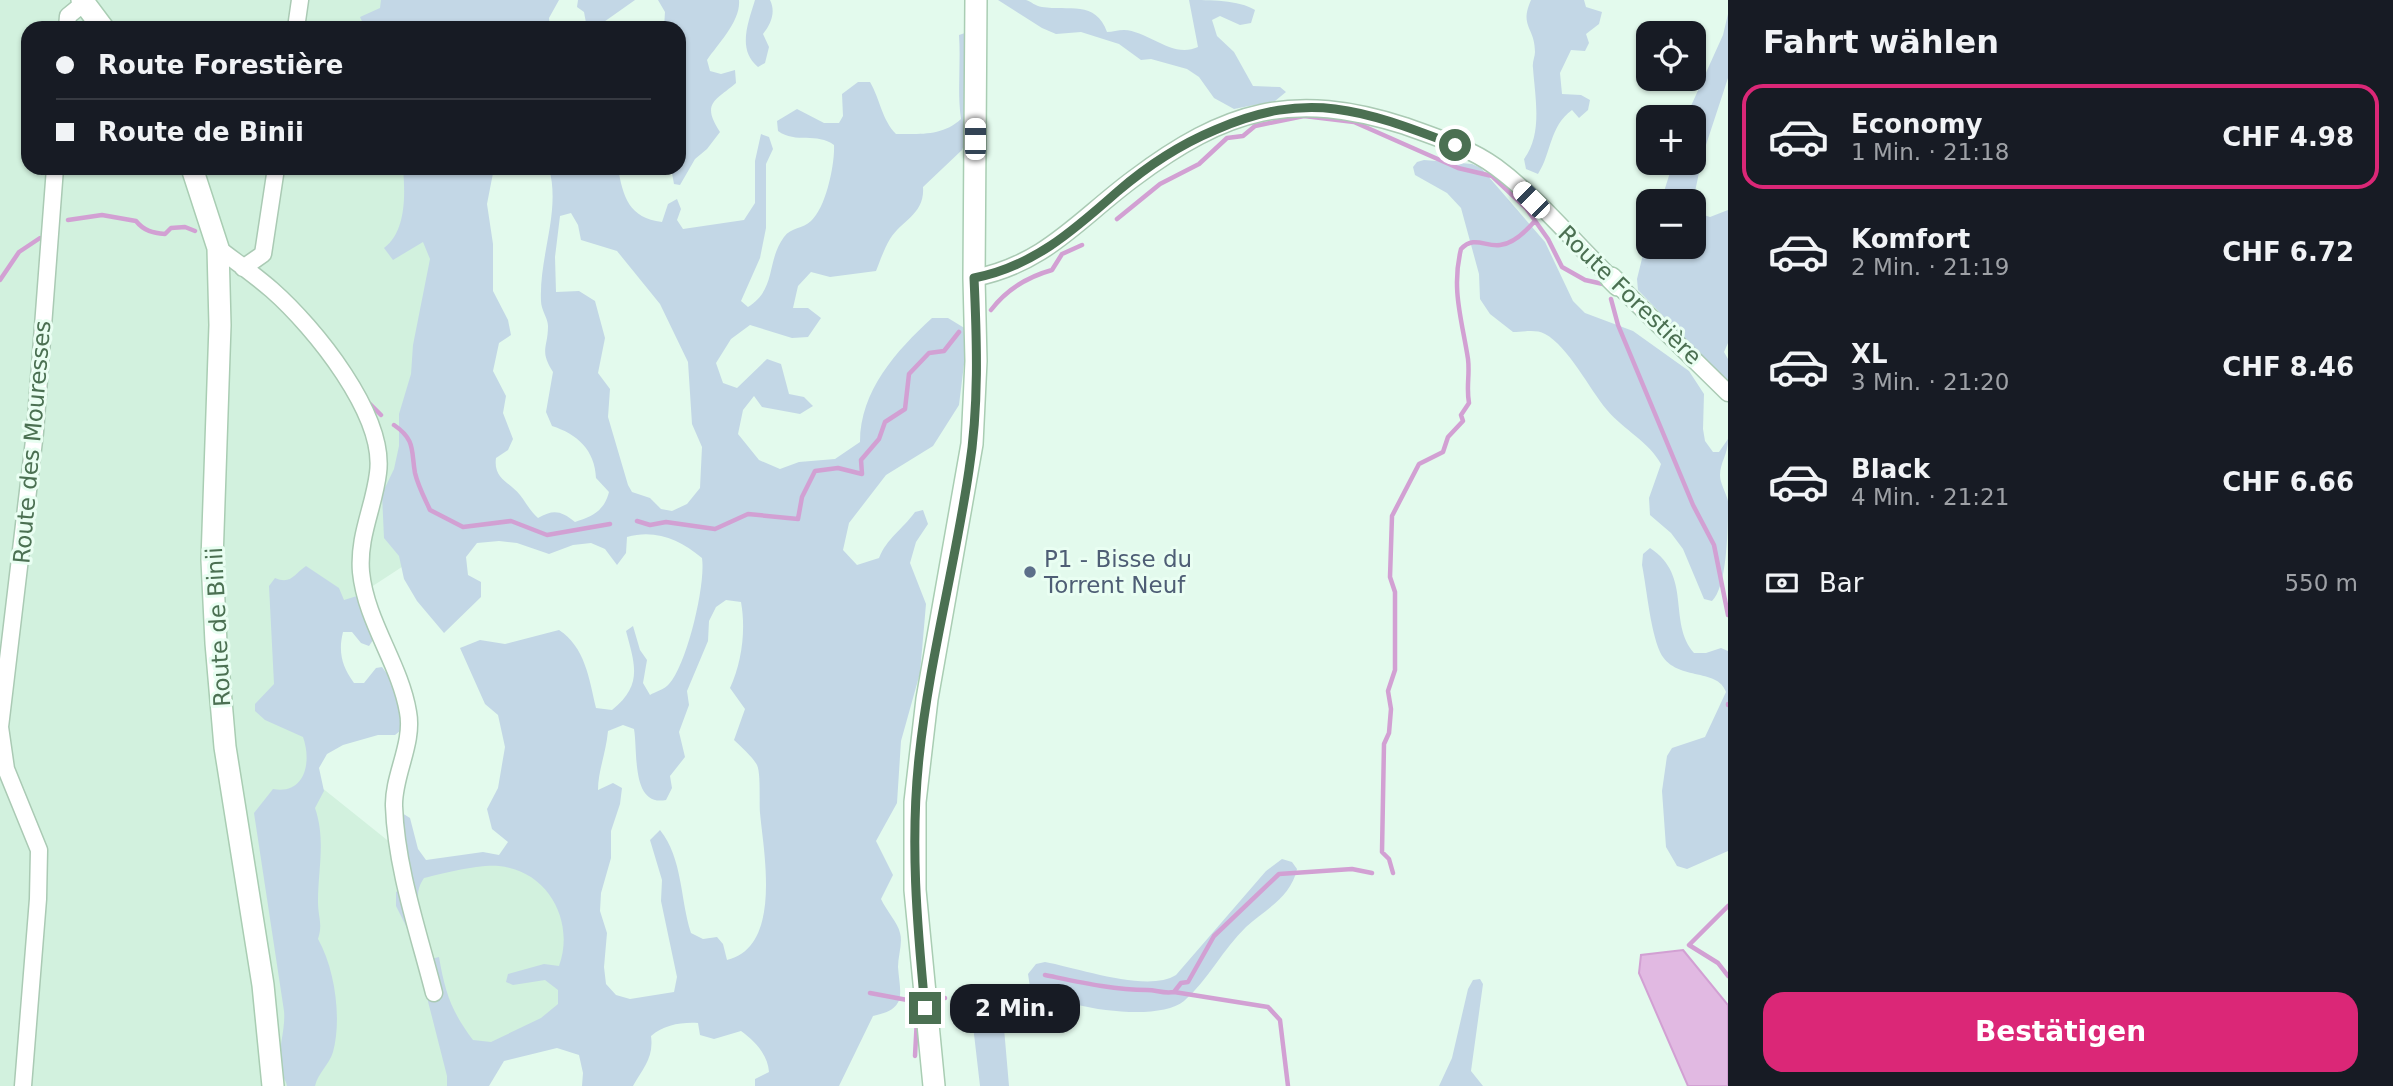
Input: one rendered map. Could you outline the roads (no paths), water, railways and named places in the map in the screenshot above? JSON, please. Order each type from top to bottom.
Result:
[{"type":"street","points":[[297,21],[300,0]]},
{"type":"street","points":[[934,1086],[915,902],[915,807],[927,699],[971,456],[976,361],[976,0]]},
{"type":"street","points":[[68,21],[68,16],[83,1],[98,21]]},
{"type":"street","name":"Route Forestière","points":[[974,278],[1006,271],[1045,251],[1130,180],[1183,146],[1250,115],[1298,106],[1373,116],[1444,140],[1485,159],[1512,180],[1728,393]]},
{"type":"street","name":"Route des Mouresses","points":[[23,1086],[38,899],[39,850],[6,769],[1,727],[34,445],[54,175]]},
{"type":"street","name":"Route de Binii","points":[[194,175],[218,248],[220,325],[212,560],[216,643],[225,747],[263,985],[273,1086]]},
{"type":"street","points":[[243,268],[263,254],[275,175]]},
{"type":"street","points":[[218,248],[273,291],[336,362],[370,420],[376,439],[378,473],[362,538],[361,573],[378,633],[401,685],[409,715],[394,805],[407,890],[434,993]]},
{"type":"waterway","points":[[1117,219],[1160,184],[1199,164],[1227,138],[1243,136],[1255,126],[1304,116],[1354,122],[1458,168],[1492,176],[1526,208],[1548,239],[1562,267],[1585,280],[1603,284]]},
{"type":"waterway","points":[[68,220],[102,215],[136,221],[157,233],[165,234],[171,228],[185,227],[195,231]]},
{"type":"waterway","points":[[1393,873],[1389,859],[1382,852],[1384,744],[1389,733],[1391,709],[1388,691],[1395,670],[1395,592],[1390,577],[1392,516],[1419,464],[1443,452],[1448,437],[1463,421],[1461,415],[1469,403],[1468,359],[1457,291],[1461,249],[1475,242],[1505,244],[1534,222]]},
{"type":"waterway","points":[[0,280],[19,252],[40,238]]},
{"type":"waterway","points":[[991,310],[1011,290],[1034,276],[1052,270],[1062,254],[1082,245]]},
{"type":"waterway","points":[[1611,299],[1618,325],[1693,505],[1714,545],[1728,615]]},
{"type":"waterway","points":[[637,521],[650,525],[666,522],[715,529],[748,514],[798,519],[802,497],[815,471],[838,468],[862,474],[861,460],[879,439],[885,422],[905,409],[909,374],[929,353],[944,351],[959,332]]},
{"type":"waterway","points":[[370,404],[381,415]]},
{"type":"waterway","points":[[394,425],[409,441],[416,478],[430,510],[463,527],[511,521],[547,535],[610,524]]},
{"type":"waterway","points":[[1045,975],[1109,987],[1174,992],[1181,983],[1188,982],[1214,936],[1279,874],[1352,869],[1372,873]]},
{"type":"waterway","points":[[1728,906],[1689,945],[1718,963],[1728,976]]},
{"type":"waterway","points":[[1174,992],[1268,1007],[1280,1020],[1288,1086]]},
{"type":"waterway","points":[[870,993],[918,1002]]},
{"type":"waterway","points":[[934,999],[945,998]]},
{"type":"waterway","points":[[915,1056],[917,1018]]},
{"type":"place","name":"P1 - Bisse du Torrent Neuf","points":[[1030,572]]}]
